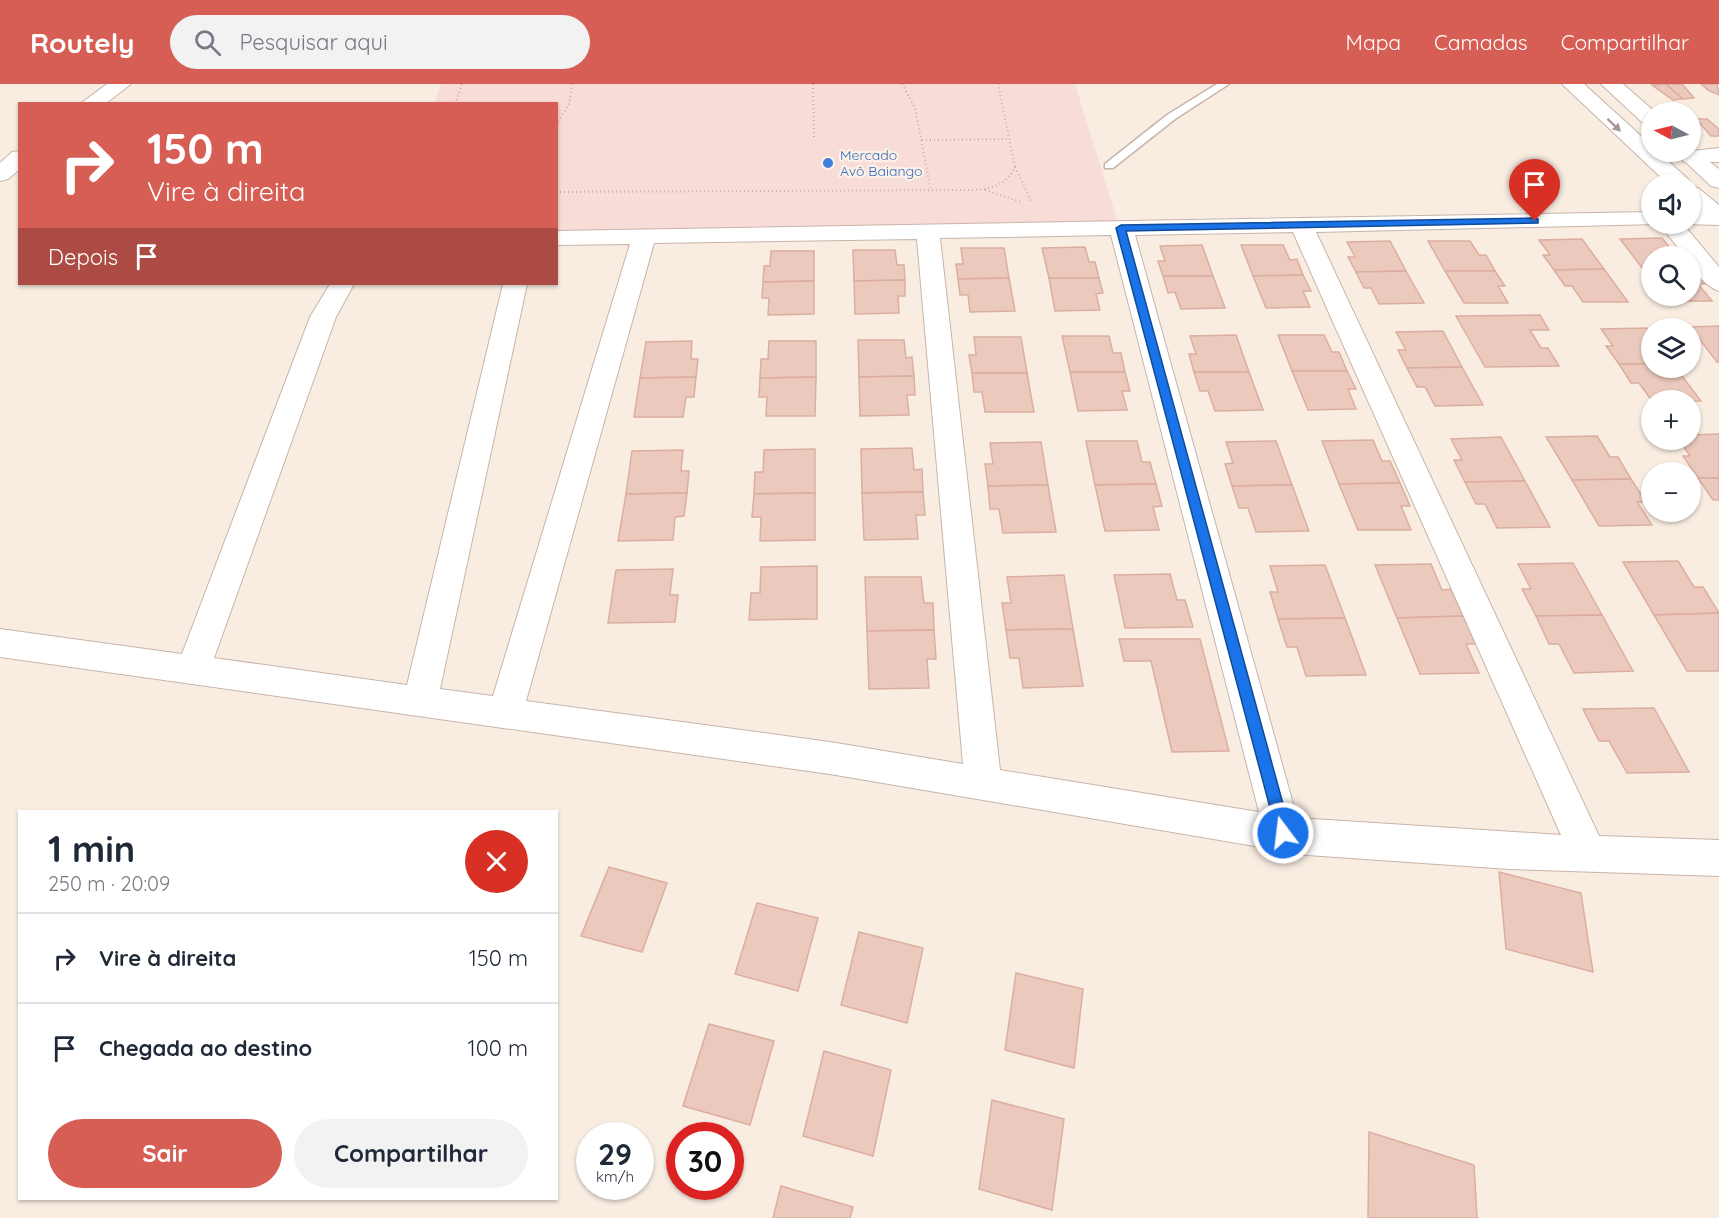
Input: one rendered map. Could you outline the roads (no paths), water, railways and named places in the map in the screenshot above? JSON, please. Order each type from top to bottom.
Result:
[{"type":"street","points":[[93,102],[121,84]]},
{"type":"street","points":[[1572,84],[1669,174]]},
{"type":"street","points":[[1611,84],[1641,111]]},
{"type":"street","points":[[1701,154],[1719,155]]},
{"type":"street","points":[[0,174],[18,160]]},
{"type":"street","points":[[1698,162],[1719,181]]},
{"type":"street","points":[[1701,202],[1719,217]]},
{"type":"street","points":[[1701,218],[1719,217]]},
{"type":"street","points":[[558,238],[1641,219]]},
{"type":"street","points":[[1301,225],[1588,853]]},
{"type":"street","points":[[1121,228],[1283,833]]},
{"type":"street","points":[[928,231],[983,783]]},
{"type":"street","points":[[1679,234],[1719,284]]},
{"type":"street","points":[[505,713],[644,237]]},
{"type":"street","points":[[193,670],[323,316],[341,285]]},
{"type":"street","points":[[420,701],[515,285]]},
{"type":"street","points":[[0,643],[831,758],[1307,837],[1719,858]]},
{"type":"lane","points":[[1109,166],[1171,117],[1224,84]]},
{"type":"place","name":"Mercado Avô Baiango","points":[[828,163]]}]
